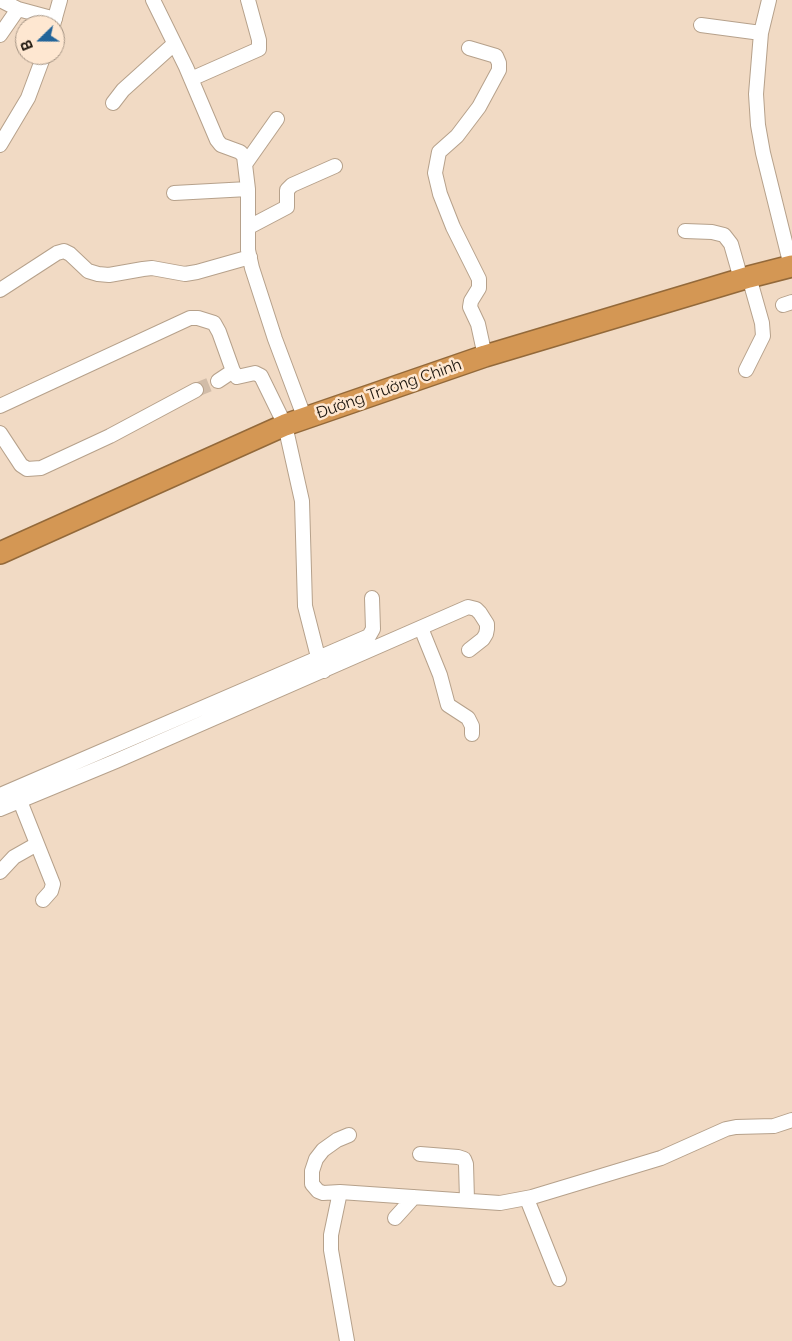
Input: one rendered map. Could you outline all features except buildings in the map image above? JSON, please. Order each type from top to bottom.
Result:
[{"type":"highway","name":"Đường Trường Chinh","points":[[0,553],[295,422],[485,356],[745,278],[792,266]]},
{"type":"street","points":[[0,0],[35,15]]},
{"type":"street","points":[[56,15],[60,0]]},
{"type":"street","points":[[153,0],[191,79],[217,140],[221,145],[240,152],[244,156],[246,163],[249,227],[248,250],[275,339],[295,422],[302,501],[305,606],[321,664]]},
{"type":"street","points":[[191,79],[259,50],[260,45],[248,0]]},
{"type":"street","points":[[769,0],[760,33],[756,94],[758,125],[763,153],[792,266]]},
{"type":"street","points":[[0,35],[18,9]]},
{"type":"street","points":[[701,25],[760,33]]},
{"type":"street","points":[[113,103],[123,90],[174,44]]},
{"type":"street","points":[[469,48],[496,56],[499,70],[480,107],[457,136],[439,152],[435,172],[440,194],[453,227],[479,278],[479,288],[470,307],[478,324],[485,356]]},
{"type":"street","points":[[0,145],[28,98],[40,65]]},
{"type":"street","points":[[246,163],[277,119]]},
{"type":"street","points":[[249,227],[287,207],[287,190],[292,185],[335,166]]},
{"type":"street","points":[[174,193],[248,189]]},
{"type":"street","points":[[685,231],[712,232],[724,235],[731,244],[762,324],[763,336],[746,370]]},
{"type":"street","points":[[0,290],[57,253],[64,251],[70,254],[88,271],[109,275],[143,268],[185,274],[250,256]]},
{"type":"street","points":[[0,406],[190,318],[198,318],[214,323],[220,332],[233,371],[237,377],[254,373],[261,376],[295,422]]},
{"type":"street","points":[[218,381],[233,371]]},
{"type":"street","points":[[0,433],[21,464],[28,469],[41,468],[110,436],[196,390]]},
{"type":"street","points":[[321,664],[369,636],[373,629],[372,598]]},
{"type":"street","points":[[0,809],[20,801],[113,754],[321,664],[421,628],[468,607],[476,609],[487,624],[488,629],[486,634],[469,650]]},
{"type":"street","points":[[421,628],[440,674],[448,705],[468,718],[472,726],[472,734]]},
{"type":"street","points":[[0,795],[113,754]]},
{"type":"street","points":[[20,801],[53,884],[52,891],[43,900]]},
{"type":"street","points":[[0,872],[14,857],[37,844]]},
{"type":"street","points":[[349,1136],[337,1140],[323,1150],[316,1159],[312,1171],[312,1184],[318,1191],[323,1193],[340,1192],[500,1203],[527,1198],[672,1154],[736,1127],[774,1126],[792,1120]]},
{"type":"street","points":[[420,1154],[464,1159],[466,1164],[467,1200]]},
{"type":"street","points":[[340,1192],[331,1234],[331,1250],[347,1341]]},
{"type":"street","points":[[394,1218],[414,1197]]},
{"type":"street","points":[[527,1198],[559,1279]]},
{"type":"tunnel","points":[[196,390],[218,381]]}]
